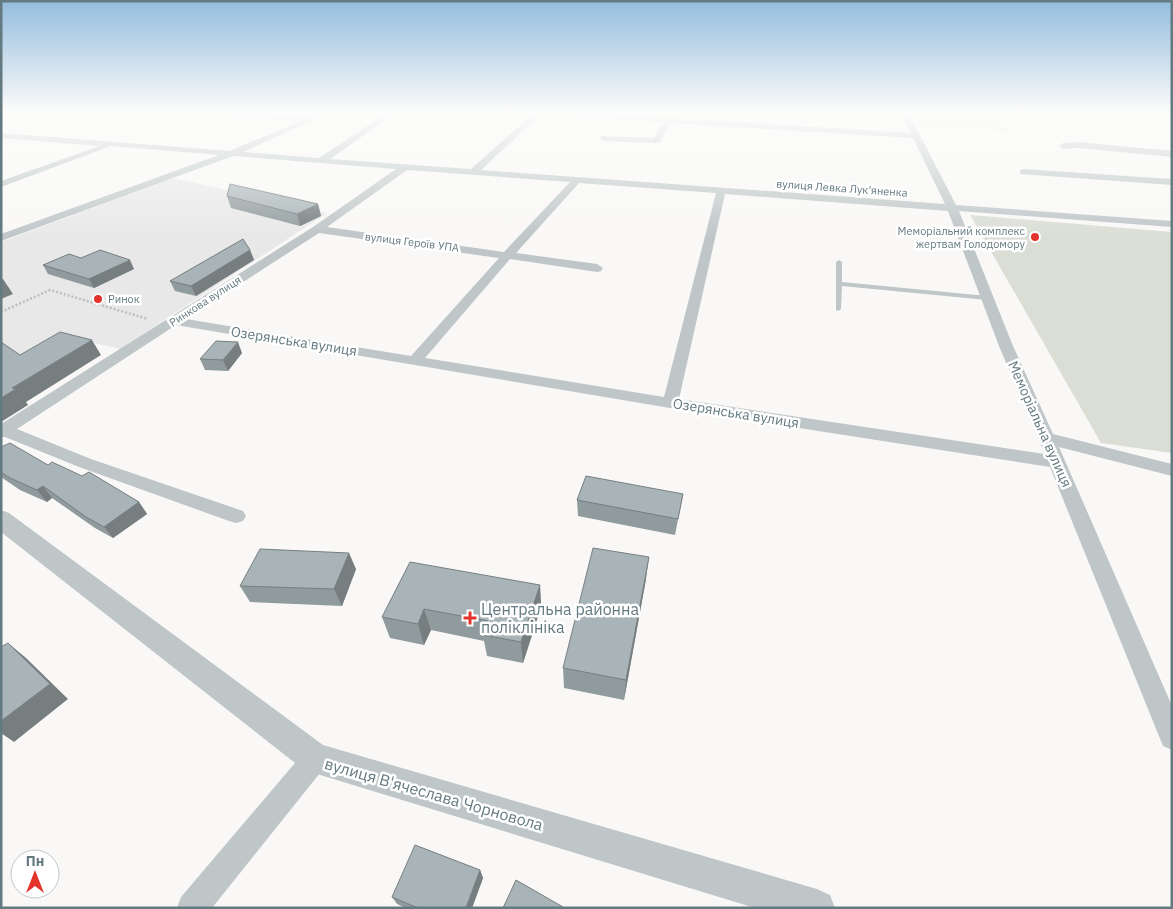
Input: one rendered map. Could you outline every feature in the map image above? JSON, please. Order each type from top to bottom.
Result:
[{"type":"street","points":[[4,181],[82,154]]},
{"type":"street","points":[[1,238],[230,154]]},
{"type":"street","name":"вулиця Левка Лук'яненка","points":[[236,154],[1172,224]]},
{"type":"street","points":[[321,161],[331,154]]},
{"type":"street","points":[[475,171],[493,154]]},
{"type":"street","name":"Меморіальна вулиця","points":[[926,154],[953,209],[1006,346],[1057,462],[1172,737]]},
{"type":"street","name":"Ринкова вулиця","points":[[3,431],[317,229],[405,167]]},
{"type":"street","points":[[1023,172],[1172,182]]},
{"type":"street","points":[[415,361],[577,180]]},
{"type":"street","points":[[670,403],[721,191]]},
{"type":"street","name":"вулиця Героїв УПА","points":[[317,229],[597,268]]},
{"type":"street","name":"Озерянська вулиця","points":[[174,321],[670,403],[1057,462]]},
{"type":"street","points":[[3,431],[85,463],[236,516]]},
{"type":"street","points":[[1046,438],[1172,470]]},
{"type":"street","name":"вулиця В'ячеслава Чорновола","points":[[1,519],[314,759],[817,908]]},
{"type":"street","points":[[192,908],[314,759]]},
{"type":"lane","points":[[838,309],[839,262]]},
{"type":"lane","points":[[838,284],[987,298]]},
{"type":"path","points":[[1,312],[50,290],[144,319],[174,321]]},
{"type":"shaded area","name":"Ринок","points":[[173,178],[327,213],[120,349],[76,339],[1,380],[1,242]]},
{"type":"shaded area","points":[[970,215],[1172,232],[1172,453],[1101,443]]},
{"type":"building","points":[[230,184],[318,204],[297,214],[227,196]]},
{"type":"building","points":[[243,239],[250,250],[191,286],[170,281]]},
{"type":"building","points":[[100,250],[130,260],[89,279],[43,265],[69,254],[81,258]]},
{"type":"building","points":[[60,332],[92,340],[12,388],[16,389],[1,398],[1,342],[20,355]]},
{"type":"building","points":[[216,341],[238,342],[223,360],[200,359]]},
{"type":"building","points":[[10,443],[48,465],[52,462],[82,476],[89,472],[139,502],[104,527],[86,517],[43,486],[37,490],[1,472],[1,447]]},
{"type":"building","points":[[586,476],[683,494],[678,519],[577,500]]},
{"type":"building","points":[[593,548],[649,557],[626,680],[563,668]]},
{"type":"building","points":[[260,549],[349,553],[334,589],[240,586]]},
{"type":"building","points":[[410,562],[540,585],[521,642],[483,635],[488,621],[424,609],[418,624],[382,617]]},
{"type":"building","points":[[8,643],[50,684],[1,721],[1,647]]},
{"type":"building","points":[[415,845],[480,870],[466,908],[418,908],[392,897]]},
{"type":"building","points":[[516,880],[563,907],[563,908],[503,908]]},
{"type":"place","name":"Меморіальний комплекс жертвам Голодомору","points":[[1035,237]]},
{"type":"place","name":"Ринок","points":[[98,299]]},
{"type":"place","name":"Центральна районна поліклініка","points":[[470,618]]}]
